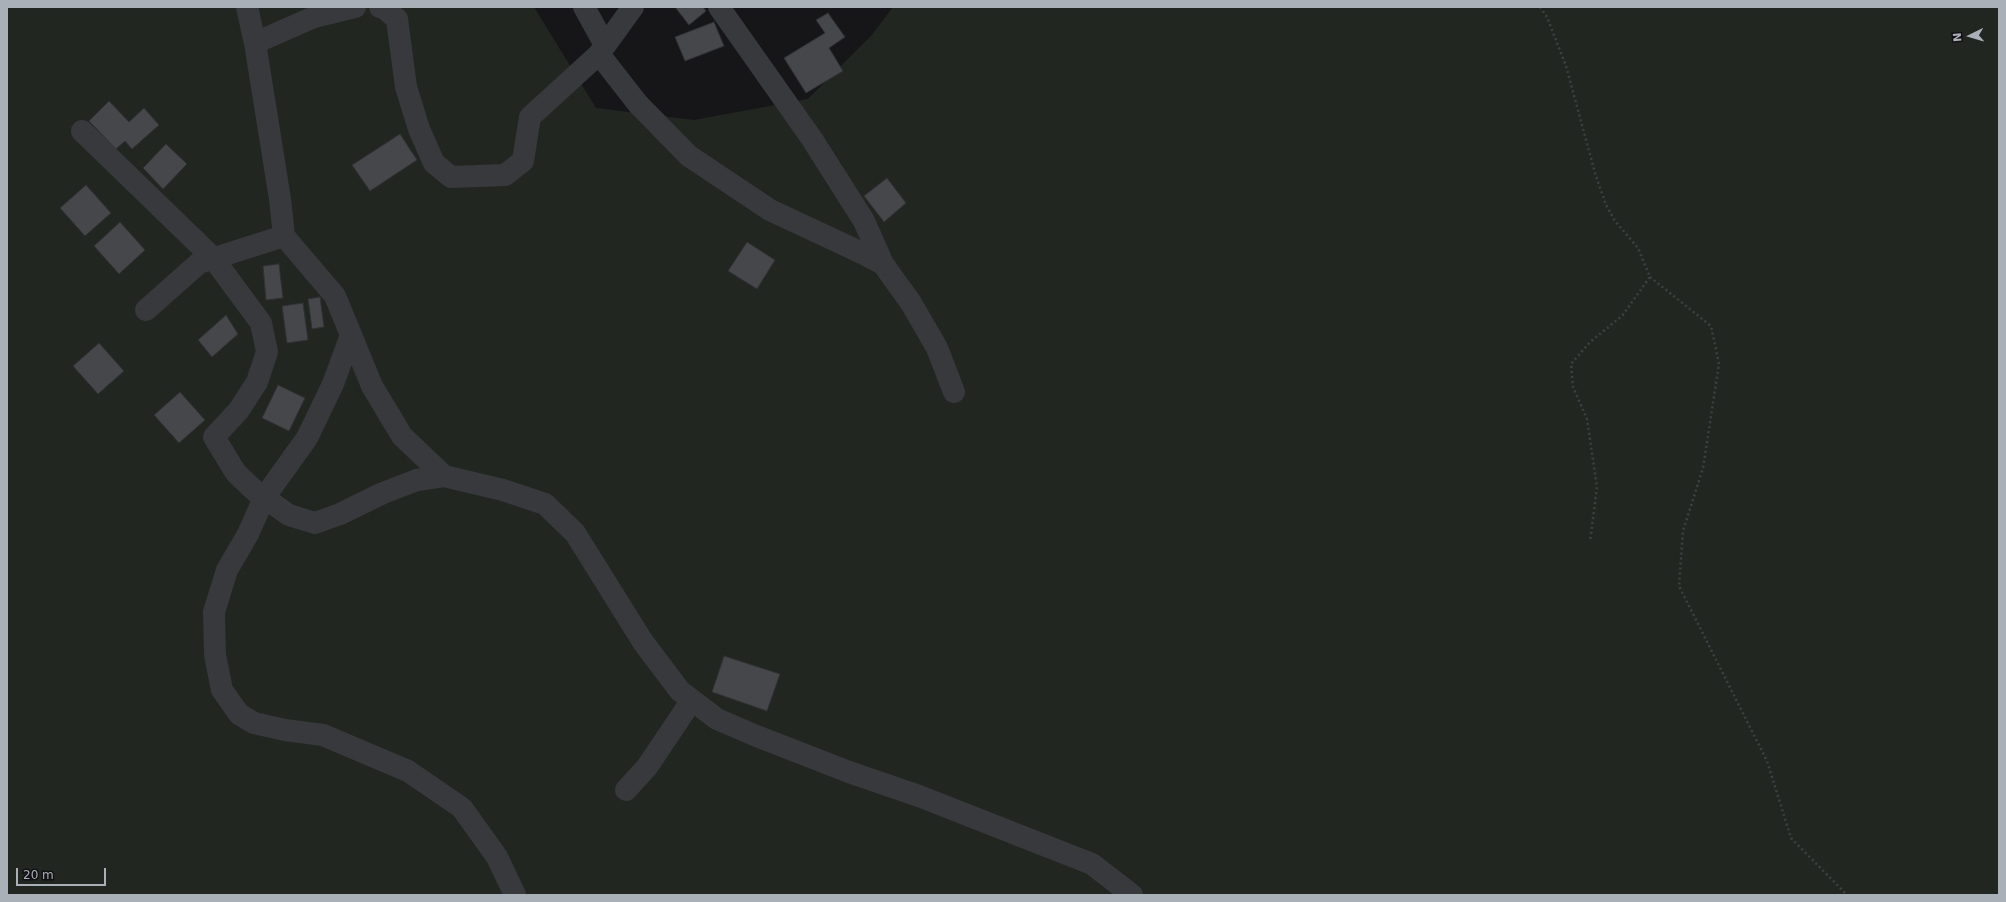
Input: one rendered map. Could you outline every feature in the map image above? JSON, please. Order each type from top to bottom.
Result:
[{"type":"street","points":[[247,7],[255,43],[280,199],[284,236],[335,296],[372,386],[402,436],[444,476]]},
{"type":"street","points":[[255,43],[314,17],[355,7]]},
{"type":"street","points":[[380,7],[384,8],[396,19],[406,87],[419,129],[434,163],[451,177],[505,175],[523,161],[530,118],[602,50],[633,7]]},
{"type":"street","points":[[584,7],[602,50],[638,104],[689,156],[770,210],[883,264]]},
{"type":"street","points":[[719,7],[812,139],[864,221],[883,264],[911,302],[937,348],[954,392]]},
{"type":"street","points":[[82,131],[214,258],[261,323],[267,352],[257,382],[239,410],[214,437],[236,473],[264,498],[290,516],[315,523],[340,514],[384,493],[417,480],[444,476],[503,490],[545,504],[575,533],[644,642],[680,691],[717,719],[849,772],[919,796],[1092,864],[1132,895]]},
{"type":"street","points":[[146,310],[199,263],[284,236]]},
{"type":"street","points":[[351,335],[334,384],[307,438],[264,498],[248,534],[227,570],[214,612],[215,655],[222,690],[239,714],[254,723],[285,730],[323,735],[408,771],[462,808],[497,857],[515,895]]},
{"type":"street","points":[[626,790],[647,767],[692,700]]},
{"type":"path","points":[[1540,7],[1546,17],[1566,66],[1595,172],[1606,205],[1615,221],[1638,248],[1650,277],[1712,326],[1719,364],[1703,468],[1683,531],[1679,586],[1767,761],[1791,838],[1847,895]]},
{"type":"path","points":[[1590,542],[1597,487],[1587,418],[1573,388],[1571,364],[1590,342],[1622,316],[1650,277]]},
{"type":"shaded area","points":[[7,7],[534,7],[596,108],[694,120],[808,99],[871,36],[893,7],[1999,7],[1999,895],[7,895]]},
{"type":"building","points":[[675,7],[703,7],[706,11],[689,25]]},
{"type":"building","points":[[828,13],[845,37],[829,48],[843,71],[806,93],[784,58],[825,33],[816,20]]},
{"type":"building","points":[[714,22],[724,46],[685,61],[675,37]]},
{"type":"building","points":[[109,101],[129,122],[144,108],[159,125],[132,149],[125,141],[116,149],[89,121]]},
{"type":"building","points":[[400,134],[417,160],[370,191],[352,165]]},
{"type":"building","points":[[166,144],[187,164],[163,189],[143,168]]},
{"type":"building","points":[[887,178],[906,203],[884,222],[864,196]]},
{"type":"building","points":[[86,185],[111,213],[85,236],[60,208]]},
{"type":"building","points":[[120,222],[145,250],[119,274],[94,246]]},
{"type":"building","points":[[747,242],[775,260],[757,289],[728,271]]},
{"type":"building","points":[[279,264],[283,298],[266,300],[263,266]]},
{"type":"building","points":[[320,297],[324,327],[312,329],[308,299]]},
{"type":"building","points":[[303,303],[308,340],[287,343],[282,306]]},
{"type":"building","points":[[226,315],[238,334],[212,357],[198,340]]},
{"type":"building","points":[[99,343],[124,371],[98,394],[73,366]]},
{"type":"building","points":[[278,385],[305,398],[289,431],[262,418]]},
{"type":"building","points":[[180,392],[205,420],[179,443],[154,415]]},
{"type":"building","points":[[724,656],[780,674],[767,711],[712,692]]}]
